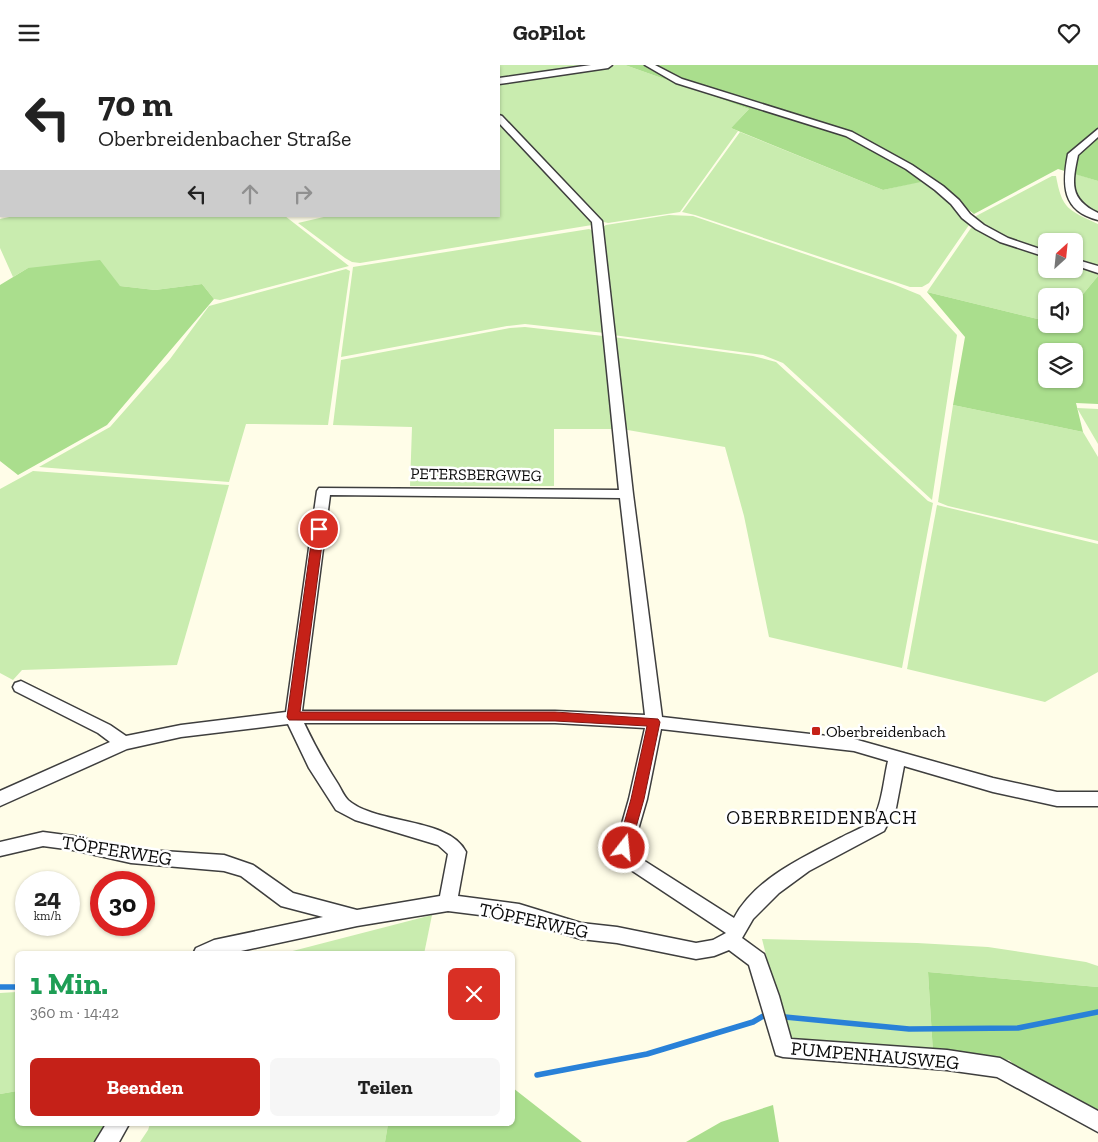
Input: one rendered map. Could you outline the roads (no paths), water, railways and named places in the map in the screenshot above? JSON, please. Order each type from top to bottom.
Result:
[{"type":"street","points":[[500,81],[608,65]]},
{"type":"street","points":[[649,65],[679,81],[849,135],[909,167],[939,188],[966,216],[980,227],[1004,240],[1038,251]]},
{"type":"street","points":[[500,119],[597,221],[626,495],[654,722],[638,799],[624,848],[637,865],[734,935],[746,913],[772,888],[803,866],[878,826],[887,808],[897,757]]},
{"type":"street","points":[[1098,133],[1073,154],[1069,178],[1072,200],[1085,212],[1098,217]]},
{"type":"street","points":[[1083,265],[1098,270]]},
{"type":"street","name":"PETERSBERGWEG","points":[[293,717],[324,491],[626,495]]},
{"type":"street","points":[[21,687],[104,729],[124,743]]},
{"type":"street","points":[[293,717],[315,763],[342,805],[361,815],[444,840],[457,852],[448,903]]},
{"type":"street","points":[[0,799],[124,743],[181,731],[293,717],[555,717],[654,722],[854,745],[993,785],[1057,799],[1098,799]]},
{"type":"street","name":"TÖPFERWEG","points":[[0,849],[43,839],[73,843],[131,856],[224,863],[247,870],[288,899],[357,918],[406,908],[448,903],[519,912],[581,931],[618,935],[696,951],[714,948],[734,935]]},
{"type":"street","points":[[208,951],[214,948],[357,918]]},
{"type":"street","name":"PUMPENHAUSWEG","points":[[734,935],[757,960],[769,996],[782,1048],[947,1060],[1000,1068],[1098,1122]]},
{"type":"street","points":[[106,1142],[117,1126]]},
{"type":"waterway","points":[[0,987],[15,987]]},
{"type":"waterway","points":[[785,1017],[909,1029],[1018,1028],[1098,1012]]},
{"type":"waterway","points":[[537,1075],[647,1054],[753,1022],[765,1015]]},
{"type":"place","name":"Oberbreidenbach","points":[[816,731]]},
{"type":"district","name":"OBERBREIDENBACH","points":[[822,817]]}]
